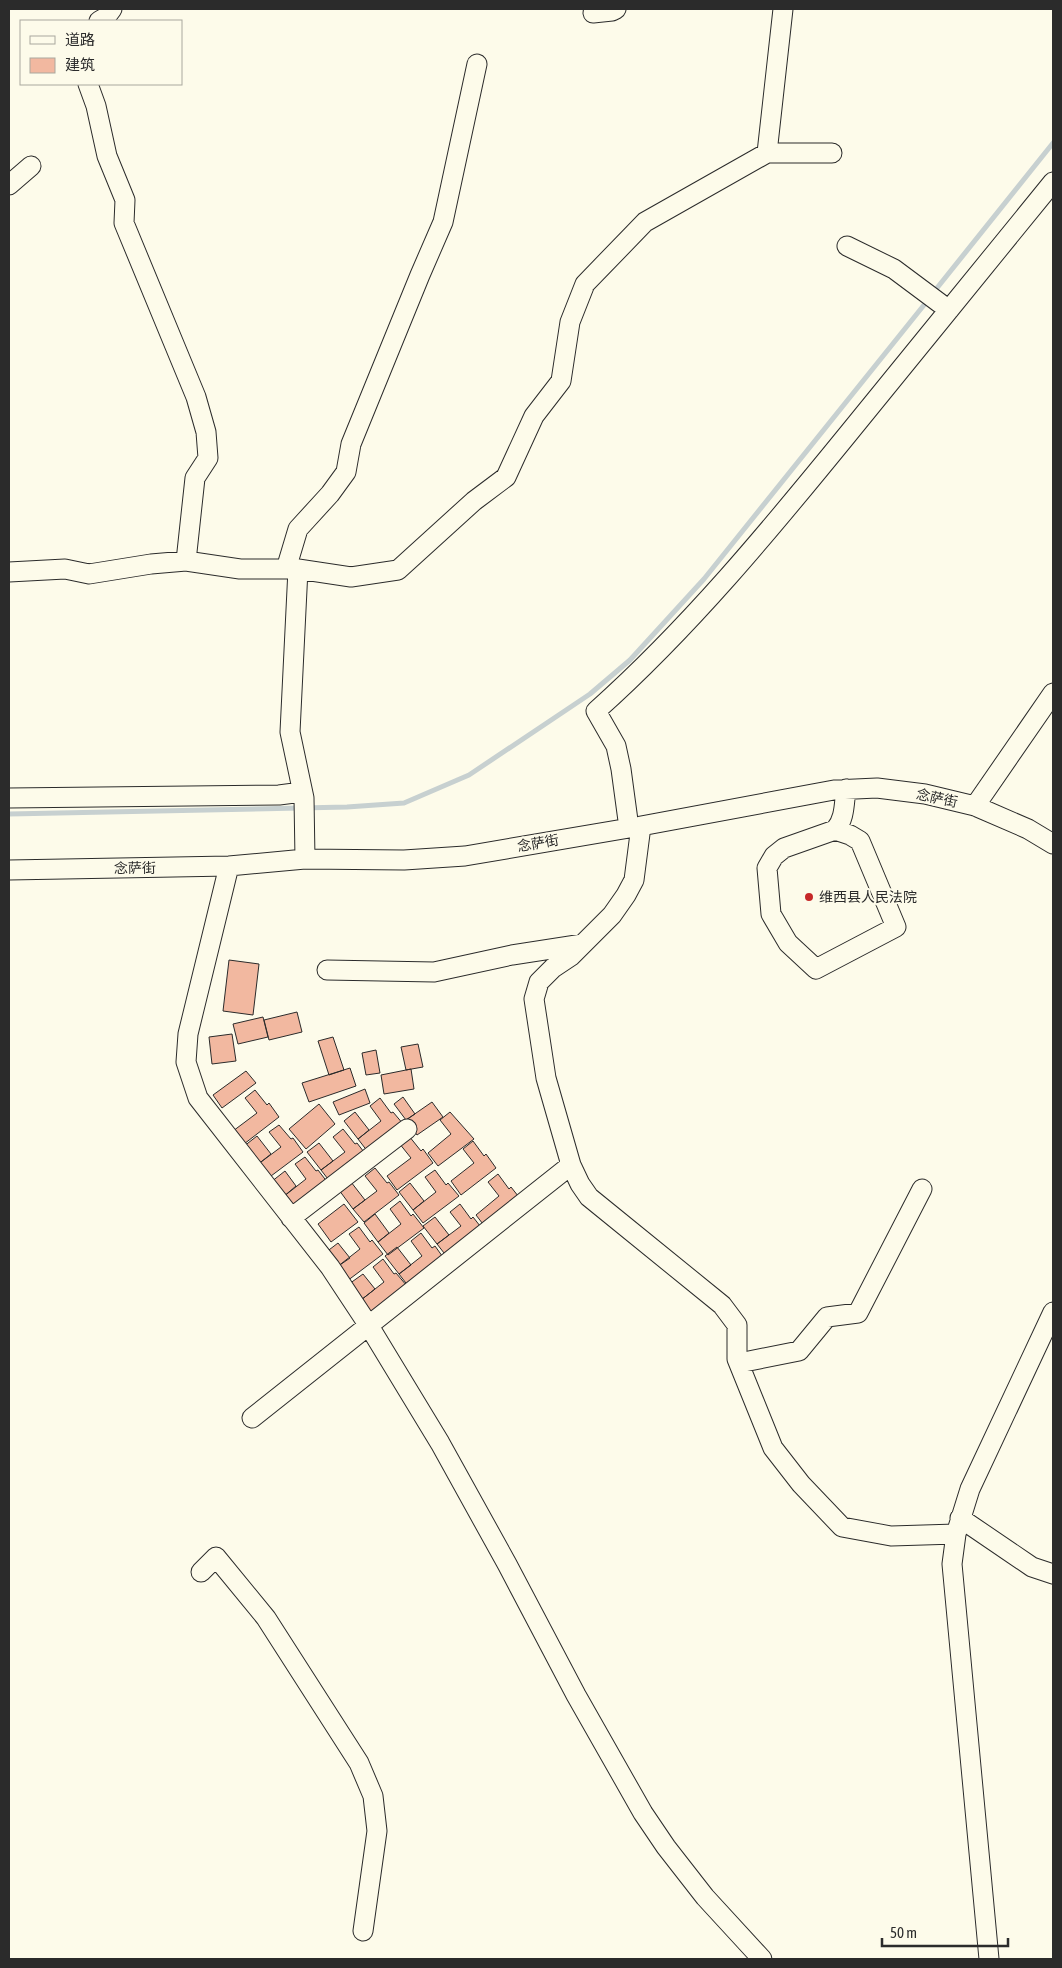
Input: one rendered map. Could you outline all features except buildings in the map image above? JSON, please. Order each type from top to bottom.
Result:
[{"type":"street","points":[[100,20],[112,9]]},
{"type":"street","points":[[594,13],[616,9]]},
{"type":"street","points":[[767,153],[783,9]]},
{"type":"street","points":[[305,859],[303,795],[290,732],[292,569],[298,528],[330,494],[346,472],[351,444],[443,222],[477,64]]},
{"type":"street","points":[[88,85],[96,106],[107,156],[125,200],[124,223],[196,397],[206,432],[208,458],[195,478],[186,561]]},
{"type":"street","points":[[9,572],[65,569],[89,574],[151,564],[186,561],[240,569],[292,569],[351,578],[398,570],[474,501],[506,477],[534,416],[561,381],[570,322],[585,284],[645,222],[767,153],[832,153]]},
{"type":"street","points":[[9,185],[31,166]]},
{"type":"street","points":[[1053,182],[807,484],[705,602],[637,674],[596,711],[616,746],[635,827],[634,880],[612,915],[571,956],[553,968],[539,982],[534,999],[546,1078],[571,1165],[580,1184],[589,1197],[722,1305],[737,1325],[737,1359],[773,1448],[801,1484],[842,1527],[891,1536],[958,1526],[1032,1567],[1053,1574]]},
{"type":"street","points":[[847,246],[894,269],[949,310]]},
{"type":"street","points":[[975,806],[1053,693]]},
{"type":"street","name":"念萨街","points":[[9,870],[229,866],[305,859],[404,860],[465,856],[834,790],[877,788],[925,794],[975,806],[1028,828],[1053,844]]},
{"type":"street","points":[[834,830],[850,835],[860,841],[896,927],[816,969],[788,943],[771,914],[767,868],[774,856],[784,848],[834,830],[840,824],[843,814],[846,789]]},
{"type":"street","points":[[9,798],[303,795]]},
{"type":"street","points":[[229,866],[188,1034],[186,1062],[198,1098],[330,1267],[369,1326],[444,1452],[507,1564],[576,1695],[643,1813],[666,1847],[705,1896],[762,1959]]},
{"type":"street","points":[[327,970],[434,972],[512,955],[584,944]]},
{"type":"street","points":[[291,1218],[407,1129]]},
{"type":"street","points":[[252,1418],[571,1165]]},
{"type":"street","points":[[739,1363],[799,1351],[827,1317],[858,1313],[922,1190]]},
{"type":"street","points":[[988,1959],[952,1564],[958,1526],[970,1489],[1053,1312]]},
{"type":"street","points":[[201,1572],[216,1557],[266,1618],[359,1763],[373,1796],[377,1831],[363,1931]]},
{"type":"waterway","points":[[933,293],[1053,143]]},
{"type":"waterway","points":[[9,814],[347,807],[404,803],[469,775],[590,694],[630,660],[704,579],[928,300]]},
{"type":"place","name":"维西县人民法院","points":[[809,897]]}]
